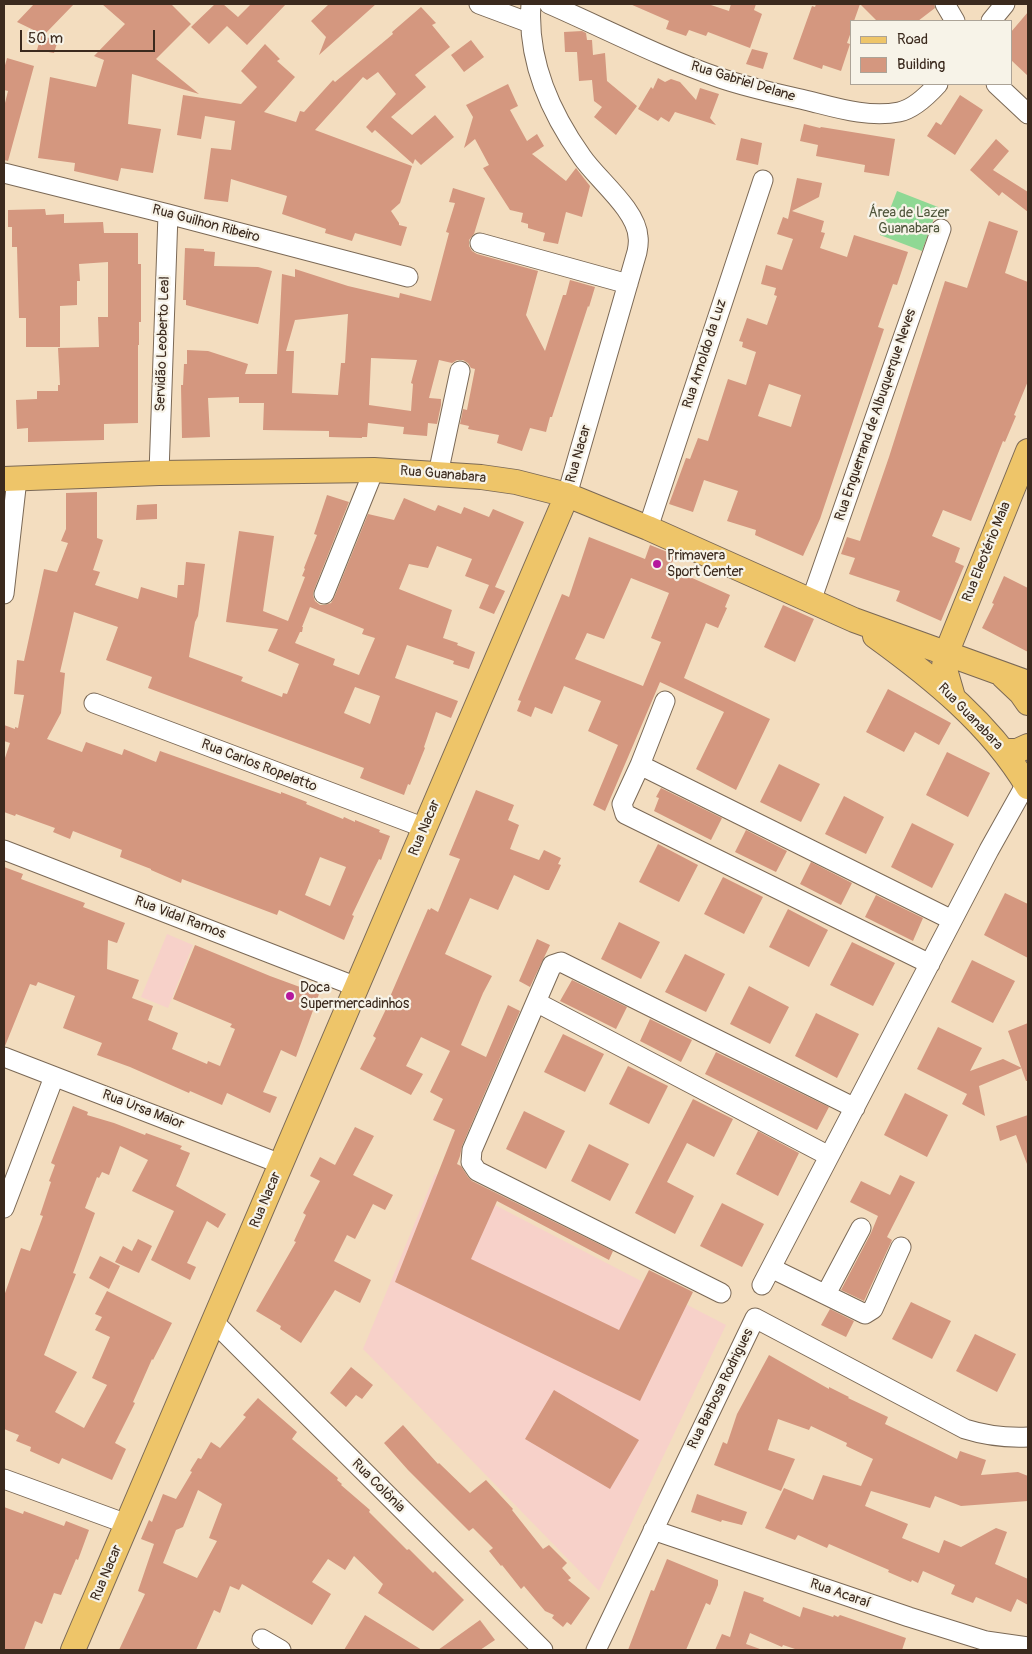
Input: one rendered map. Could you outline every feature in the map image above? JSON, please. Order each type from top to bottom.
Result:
[{"type":"main road","name":"Rua Eleotério Maia","points":[[946,654],[1028,451]]},
{"type":"main road","name":"Rua Guanabara","points":[[10,479],[159,473],[374,470],[516,482],[567,495],[648,528],[854,620],[1000,673],[1021,693],[1028,703]]},
{"type":"main road","name":"Rua Nacar","points":[[73,1650],[567,495]]},
{"type":"main road","name":"Rua Guanabara","points":[[854,620],[904,656],[953,696],[1003,751],[1028,782]]},
{"type":"main road","points":[[946,654],[944,666],[953,696]]},
{"type":"main road","points":[[953,696],[957,680],[962,672],[978,665]]},
{"type":"main road","points":[[1000,673],[1028,682]]},
{"type":"main road","points":[[1003,751],[1017,751],[1028,746]]},
{"type":"street","points":[[479,4],[530,23]]},
{"type":"street","name":"Rua Nacar","points":[[531,4],[530,23],[534,55],[539,75],[558,120],[583,158],[628,210],[635,223],[638,236],[637,252],[567,495]]},
{"type":"street","name":"Rua Gabriel Delane","points":[[549,4],[662,55],[720,78],[842,110],[867,113],[900,112],[918,103],[937,85]]},
{"type":"street","points":[[945,4],[954,20]]},
{"type":"street","points":[[992,20],[1005,4]]},
{"type":"street","points":[[997,85],[1028,114]]},
{"type":"street","name":"Rua Guilhon Ribeiro","points":[[4,173],[408,277]]},
{"type":"street","name":"Rua Arnoldo da Luz","points":[[648,528],[763,180]]},
{"type":"street","name":"Servidão Leoberto Leal","points":[[159,473],[168,214]]},
{"type":"street","name":"Rua Enguerrand de Albuquerque Neves","points":[[811,601],[941,229]]},
{"type":"street","points":[[480,243],[628,284]]},
{"type":"street","points":[[438,474],[460,371]]},
{"type":"street","points":[[324,594],[374,470]]},
{"type":"street","points":[[4,594],[10,479]]},
{"type":"street","points":[[665,701],[640,765],[622,804],[625,814],[930,964]]},
{"type":"street","name":"Rua Carlos Ropelatto","points":[[94,703],[425,828]]},
{"type":"street","points":[[640,765],[952,920]]},
{"type":"street","points":[[762,1286],[952,920],[1028,782]]},
{"type":"street","name":"Rua Vidal Ramos","points":[[4,850],[357,987]]},
{"type":"street","points":[[721,1293],[477,1171],[471,1162],[472,1150],[552,966],[560,962],[855,1108]]},
{"type":"street","points":[[536,1002],[829,1156]]},
{"type":"street","name":"Rua Ursa Maior","points":[[4,1057],[281,1164]]},
{"type":"street","points":[[4,1208],[54,1076]]},
{"type":"street","points":[[826,1294],[861,1228]]},
{"type":"street","points":[[771,1268],[865,1314],[873,1309],[901,1247]]},
{"type":"street","name":"Rua Barbosa Rodrigues","points":[[596,1650],[755,1318],[965,1429],[986,1436],[1028,1437]]},
{"type":"street","name":"Rua Colônia","points":[[214,1322],[542,1650]]},
{"type":"street","points":[[4,1479],[127,1524]]},
{"type":"street","name":"Rua Acaraí","points":[[653,1530],[909,1617],[978,1646],[1028,1647]]},
{"type":"street","points":[[262,1639],[281,1650]]},
{"type":"shaded area","points":[[167,934],[193,945],[168,1008],[141,997]]},
{"type":"shaded area","points":[[435,1174],[726,1325],[599,1591],[363,1349]]},
{"type":"green space","name":"Área de Lazer Guanabara","points":[[897,191],[938,207],[922,251],[880,235]]},
{"type":"building","points":[[34,4],[74,4],[44,35],[17,22]]},
{"type":"building","points":[[102,4],[171,4],[191,24],[156,59],[199,94],[132,74],[128,124],[161,129],[153,173],[121,168],[118,181],[74,171],[75,163],[38,158],[50,77],[96,87],[104,60],[94,56],[125,24]]},
{"type":"building","points":[[215,4],[223,4],[238,17],[251,4],[286,4],[247,45],[227,26],[209,44],[191,27]]},
{"type":"building","points":[[329,4],[376,4],[319,55],[326,37],[311,21]]},
{"type":"building","points":[[630,4],[708,4],[729,11],[731,4],[756,4],[754,10],[762,14],[750,48],[708,32],[706,36],[689,30],[686,36],[666,29],[669,21]]},
{"type":"building","points":[[816,4],[860,4],[854,20],[850,20],[850,35],[847,43],[850,44],[841,71],[823,65],[822,69],[793,59],[812,6],[815,7]]},
{"type":"building","points":[[860,4],[934,4],[935,8],[919,20],[876,20]]},
{"type":"building","points":[[421,7],[436,23],[432,25],[450,47],[415,75],[426,87],[391,117],[412,135],[435,115],[454,137],[421,165],[415,159],[413,164],[375,130],[372,133],[366,127],[396,94],[378,72],[367,80],[363,77],[315,130],[412,166],[400,203],[391,211],[399,225],[407,227],[401,246],[355,233],[352,241],[325,233],[326,229],[282,214],[287,196],[231,179],[228,202],[204,199],[211,148],[231,150],[235,121],[205,116],[201,139],[177,135],[183,95],[241,104],[257,87],[241,71],[265,44],[280,59],[277,61],[295,77],[264,112],[296,122],[300,111],[304,112],[333,80],[335,82],[381,44]]},
{"type":"building","points":[[1028,12],[1028,76],[1012,61],[1012,31]]},
{"type":"building","points":[[582,31],[586,33],[587,40],[592,40],[593,55],[605,53],[607,81],[637,106],[616,135],[594,117],[602,107],[594,101],[592,80],[579,81],[577,52],[565,52],[564,32]]},
{"type":"building","points":[[41,36],[58,40],[54,53],[37,50]]},
{"type":"building","points":[[471,40],[484,57],[464,72],[451,55]]},
{"type":"building","points":[[752,49],[768,53],[763,69],[746,64]]},
{"type":"building","points":[[7,58],[34,66],[8,161],[4,160],[4,107],[8,91],[4,90],[4,69]]},
{"type":"building","points":[[658,78],[665,82],[671,79],[680,82],[696,100],[700,88],[719,94],[710,118],[716,125],[675,112],[669,122],[661,117],[658,121],[638,109],[651,87],[653,89]]},
{"type":"building","points":[[508,84],[518,106],[510,110],[527,141],[537,134],[544,146],[532,154],[566,181],[576,168],[590,186],[582,217],[566,212],[558,244],[543,241],[545,233],[528,228],[528,224],[521,222],[523,213],[510,210],[483,168],[489,165],[475,139],[464,148],[473,117],[466,105]]},
{"type":"building","points":[[960,95],[983,110],[955,155],[927,136],[936,122],[941,125]]},
{"type":"building","points":[[804,124],[895,139],[889,176],[864,172],[865,165],[816,156],[818,145],[800,141]]},
{"type":"building","points":[[741,138],[762,143],[758,165],[736,160]]},
{"type":"building","points":[[996,139],[1009,151],[993,170],[1028,192],[1028,212],[1002,192],[999,196],[970,170]]},
{"type":"building","points":[[797,178],[822,183],[819,197],[792,211],[824,221],[821,232],[825,233],[820,248],[847,257],[854,235],[908,252],[897,285],[893,284],[878,327],[884,329],[820,519],[803,556],[755,535],[756,530],[727,521],[738,491],[704,480],[693,512],[669,504],[686,458],[690,459],[698,438],[708,441],[728,379],[746,385],[756,352],[742,347],[743,342],[739,341],[747,318],[767,325],[777,296],[774,295],[776,288],[761,284],[766,265],[782,270],[793,239],[777,234],[783,217],[788,219]],"holes":[[[769,384],[801,395],[791,427],[758,416]]]},
{"type":"building","points":[[453,188],[485,198],[474,234],[469,240],[469,246],[472,251],[538,271],[526,315],[545,351],[563,295],[566,295],[570,280],[595,287],[546,432],[530,428],[522,451],[497,443],[499,435],[468,429],[469,426],[460,424],[463,409],[467,410],[475,369],[471,368],[463,360],[457,360],[452,363],[439,360],[429,398],[441,399],[441,405],[437,424],[428,423],[427,436],[403,434],[404,427],[368,423],[367,437],[362,438],[329,437],[329,431],[263,430],[264,403],[239,403],[239,397],[208,398],[210,437],[182,438],[181,385],[183,385],[184,364],[187,364],[187,350],[208,351],[248,364],[245,374],[277,374],[282,274],[295,277],[295,269],[348,286],[399,298],[400,293],[431,301],[449,233],[446,232],[455,203],[449,202]],"holes":[[[348,314],[345,363],[341,363],[338,395],[292,393],[294,351],[286,351],[295,320]],[[371,358],[417,360],[411,383],[413,384],[411,411],[369,405]]]},
{"type":"building","points":[[45,209],[46,215],[64,214],[64,223],[103,222],[104,233],[138,233],[138,264],[141,264],[141,322],[139,322],[138,345],[138,423],[104,424],[104,440],[28,442],[28,428],[17,429],[16,400],[37,399],[37,391],[58,391],[58,385],[60,385],[58,348],[99,347],[98,317],[108,317],[108,262],[79,264],[80,281],[77,281],[77,305],[60,306],[60,347],[26,347],[26,318],[19,318],[17,247],[12,247],[12,227],[8,227],[8,210]]},
{"type":"building","points":[[989,221],[1018,231],[1005,273],[1028,282],[1028,381],[1014,415],[1016,416],[1005,442],[1003,441],[971,521],[943,510],[932,536],[960,548],[955,562],[964,566],[941,621],[896,601],[900,591],[849,574],[855,558],[841,554],[847,537],[860,541],[945,281],[967,288]]},
{"type":"building","points":[[185,248],[204,249],[204,251],[215,252],[214,266],[258,267],[272,271],[258,324],[186,305],[186,300],[183,300]]},
{"type":"building","points":[[97,492],[97,538],[103,540],[93,570],[100,572],[95,585],[138,599],[141,587],[177,598],[178,585],[184,585],[186,562],[205,564],[198,616],[195,622],[189,657],[243,677],[241,681],[282,697],[283,693],[287,694],[299,664],[268,651],[278,629],[226,622],[239,531],[274,536],[263,611],[288,621],[305,577],[302,576],[304,568],[317,535],[314,534],[327,495],[349,502],[314,590],[315,601],[320,605],[331,603],[334,598],[368,514],[394,520],[404,498],[435,511],[438,505],[461,514],[464,507],[489,517],[493,509],[524,522],[495,587],[505,591],[494,614],[479,608],[489,585],[465,576],[472,559],[437,546],[428,568],[409,564],[399,589],[452,610],[443,638],[475,652],[469,669],[453,664],[454,661],[407,645],[395,678],[458,701],[451,718],[436,712],[425,748],[404,795],[360,778],[364,768],[148,688],[152,677],[106,660],[118,627],[74,612],[60,672],[65,673],[61,713],[47,739],[82,752],[86,742],[122,755],[124,749],[156,762],[160,751],[281,794],[281,792],[343,819],[344,817],[355,822],[355,820],[390,836],[381,860],[379,859],[352,915],[354,916],[344,940],[279,910],[277,915],[182,879],[181,883],[120,857],[122,850],[73,831],[70,839],[53,832],[55,828],[16,814],[15,816],[4,812],[4,761],[10,743],[4,741],[4,725],[15,729],[15,727],[18,728],[24,695],[14,694],[17,660],[24,661],[44,569],[57,572],[68,543],[61,541],[66,529],[66,493]],"holes":[[[310,607],[364,629],[362,634],[375,638],[359,675],[333,665],[335,659],[295,643],[300,632],[302,632],[302,627]],[[355,687],[380,696],[370,724],[344,713]],[[320,857],[346,867],[330,906],[305,895]]]},
{"type":"building","points":[[157,504],[157,519],[136,520],[137,505]]},
{"type":"building","points":[[589,537],[645,559],[650,545],[675,555],[670,568],[730,595],[725,607],[727,608],[718,628],[706,623],[684,678],[770,719],[736,790],[696,769],[724,712],[660,682],[605,811],[593,805],[618,745],[588,731],[601,701],[564,686],[552,714],[535,707],[531,717],[517,711],[521,701],[518,700],[562,594],[569,597]],"holes":[[[631,578],[669,593],[651,638],[661,642],[643,686],[575,659],[587,633],[604,639]]]},
{"type":"building","points":[[1004,576],[1028,588],[1028,652],[982,628],[994,604],[992,603]]},
{"type":"building","points":[[783,605],[814,619],[795,662],[764,647]]},
{"type":"building","points":[[888,689],[951,723],[939,745],[915,732],[904,752],[866,732]]},
{"type":"building","points":[[947,752],[990,773],[968,817],[926,795]]},
{"type":"building","points":[[779,764],[820,784],[801,822],[760,802]]},
{"type":"building","points":[[661,788],[722,818],[711,840],[654,811],[659,798],[656,797]]},
{"type":"building","points":[[476,790],[514,805],[508,820],[519,825],[510,849],[539,860],[544,850],[561,858],[558,864],[561,865],[549,890],[514,875],[498,910],[470,898],[445,954],[492,976],[461,1045],[486,1057],[508,1005],[520,1011],[462,1146],[457,1164],[461,1166],[472,1181],[613,1251],[609,1260],[497,1201],[471,1259],[619,1330],[649,1270],[693,1292],[640,1401],[395,1282],[455,1130],[433,1120],[443,1099],[430,1092],[450,1051],[421,1037],[406,1066],[423,1074],[411,1095],[360,1069],[376,1038],[373,1036],[428,909],[430,910],[431,908],[438,912],[460,859],[449,855]]},
{"type":"building","points":[[844,796],[884,817],[866,854],[825,834]]},
{"type":"building","points":[[912,823],[954,844],[932,888],[891,867]]},
{"type":"building","points":[[746,830],[787,851],[776,872],[735,852]]},
{"type":"building","points":[[658,844],[698,865],[679,902],[639,882]]},
{"type":"building","points":[[811,862],[852,883],[841,905],[800,884]]},
{"type":"building","points":[[4,867],[23,874],[21,879],[85,903],[83,907],[125,923],[117,943],[108,940],[107,969],[139,980],[132,998],[153,1006],[148,1020],[178,1033],[172,1049],[207,1064],[208,1061],[220,1066],[235,1029],[230,1027],[232,1024],[173,999],[195,945],[319,994],[296,1057],[281,1050],[263,1092],[277,1097],[270,1113],[227,1093],[222,1105],[97,1055],[102,1043],[63,1028],[75,996],[38,982],[36,986],[30,984],[4,1046]]},
{"type":"building","points":[[723,877],[763,897],[744,934],[704,914]]},
{"type":"building","points":[[1005,893],[1028,904],[1028,958],[984,935]]},
{"type":"building","points":[[876,895],[923,918],[913,941],[865,917]]},
{"type":"building","points":[[788,909],[828,930],[809,967],[769,947]]},
{"type":"building","points":[[619,922],[660,942],[641,979],[601,959]]},
{"type":"building","points":[[537,939],[550,945],[530,987],[519,981]]},
{"type":"building","points":[[852,942],[895,963],[873,1006],[830,985]]},
{"type":"building","points":[[685,954],[725,974],[706,1012],[665,992]]},
{"type":"building","points":[[972,960],[1015,981],[993,1023],[951,1002]]},
{"type":"building","points":[[572,980],[627,1007],[616,1029],[560,1001]]},
{"type":"building","points":[[749,986],[789,1007],[770,1044],[730,1024]]},
{"type":"building","points":[[816,1013],[859,1034],[837,1078],[795,1056]]},
{"type":"building","points":[[650,1019],[692,1040],[681,1062],[640,1041]]},
{"type":"building","points":[[1028,1023],[1028,1081],[1026,1081],[1008,1031]]},
{"type":"building","points":[[938,1027],[982,1048],[970,1071],[1003,1059],[1022,1068],[979,1086],[985,1116],[962,1104],[967,1094],[917,1069]]},
{"type":"building","points":[[563,1034],[604,1054],[585,1092],[544,1072]]},
{"type":"building","points":[[716,1052],[829,1107],[817,1130],[705,1074]]},
{"type":"building","points":[[628,1066],[668,1086],[649,1124],[609,1104]]},
{"type":"building","points":[[905,1093],[948,1115],[927,1157],[884,1135]]},
{"type":"building","points":[[693,1099],[733,1119],[714,1157],[687,1143],[667,1182],[694,1196],[675,1234],[635,1213]]},
{"type":"building","points":[[73,1106],[88,1112],[87,1115],[182,1146],[180,1149],[190,1153],[176,1186],[226,1214],[218,1228],[207,1221],[187,1263],[196,1267],[190,1280],[151,1260],[174,1211],[132,1191],[148,1160],[120,1146],[109,1175],[102,1172],[99,1178],[97,1177],[85,1208],[95,1213],[73,1273],[76,1274],[44,1355],[77,1372],[55,1412],[84,1428],[107,1385],[92,1378],[110,1337],[95,1330],[102,1317],[95,1314],[107,1291],[172,1323],[152,1359],[133,1402],[135,1403],[115,1443],[126,1449],[112,1480],[62,1458],[59,1464],[30,1451],[31,1447],[16,1441],[19,1435],[4,1429],[4,1296],[21,1248],[30,1251],[43,1216],[40,1215],[55,1165],[51,1163]]},
{"type":"building","points":[[524,1111],[565,1131],[546,1169],[506,1149]]},
{"type":"building","points":[[1028,1115],[1027,1164],[1016,1135],[1000,1141],[996,1126]]},
{"type":"building","points":[[355,1127],[374,1136],[353,1175],[393,1195],[385,1210],[373,1204],[355,1239],[347,1235],[334,1261],[371,1280],[360,1303],[335,1290],[301,1343],[280,1329],[281,1326],[256,1311],[296,1242],[294,1241],[306,1215],[303,1213],[320,1181],[310,1176],[320,1157],[335,1165]]},
{"type":"building","points":[[758,1131],[799,1153],[778,1196],[736,1174]]},
{"type":"building","points":[[589,1144],[629,1164],[610,1201],[571,1181]]},
{"type":"building","points":[[900,1175],[915,1182],[887,1237],[892,1240],[864,1301],[841,1290],[878,1216],[850,1202],[861,1181],[890,1195]]},
{"type":"building","points":[[722,1203],[764,1224],[742,1267],[700,1246]]},
{"type":"building","points":[[138,1239],[152,1246],[139,1273],[115,1262],[123,1246],[132,1251]]},
{"type":"building","points":[[100,1256],[120,1266],[109,1289],[89,1278]]},
{"type":"building","points":[[911,1302],[951,1321],[932,1359],[892,1339]]},
{"type":"building","points":[[830,1309],[854,1321],[846,1337],[821,1325]]},
{"type":"building","points":[[975,1334],[1016,1354],[997,1392],[956,1371]]},
{"type":"building","points":[[769,1355],[829,1389],[829,1387],[888,1417],[885,1424],[957,1459],[960,1451],[986,1460],[981,1475],[1018,1472],[1028,1476],[1028,1501],[961,1506],[935,1496],[930,1508],[871,1491],[865,1506],[908,1524],[902,1538],[939,1553],[944,1540],[961,1547],[996,1528],[1007,1532],[995,1564],[1028,1579],[1028,1605],[1017,1599],[1011,1612],[976,1597],[973,1603],[951,1594],[955,1585],[923,1571],[918,1583],[912,1580],[911,1582],[888,1572],[889,1570],[829,1544],[827,1548],[798,1535],[795,1540],[765,1528],[784,1488],[813,1500],[823,1475],[861,1486],[873,1459],[846,1446],[847,1443],[811,1426],[809,1430],[778,1419],[768,1450],[795,1459],[781,1491],[714,1465],[723,1442],[727,1444],[737,1414]]},
{"type":"building","points":[[351,1367],[373,1385],[362,1399],[356,1395],[346,1407],[330,1393]]},
{"type":"building","points":[[554,1390],[639,1440],[610,1489],[525,1439]]},
{"type":"building","points":[[258,1398],[297,1432],[292,1439],[338,1478],[337,1480],[341,1485],[370,1510],[369,1512],[407,1550],[409,1549],[433,1573],[435,1571],[464,1600],[433,1631],[378,1593],[383,1584],[354,1556],[345,1570],[328,1559],[312,1582],[331,1594],[312,1625],[242,1584],[239,1590],[230,1586],[220,1613],[214,1610],[196,1650],[119,1650],[145,1594],[138,1591],[154,1544],[141,1539],[149,1520],[152,1522],[163,1494],[176,1499],[198,1458],[201,1459],[211,1442],[220,1448],[246,1417],[243,1415]],"holes":[[[198,1490],[222,1504],[209,1538],[217,1541],[197,1578],[163,1563],[176,1530],[183,1527]]]},
{"type":"building","points":[[403,1425],[438,1464],[470,1493],[486,1480],[513,1509],[543,1549],[549,1545],[567,1563],[562,1568],[571,1578],[568,1580],[590,1598],[571,1625],[567,1622],[563,1627],[552,1618],[554,1615],[545,1611],[524,1586],[521,1589],[489,1551],[493,1548],[473,1528],[469,1531],[384,1443]]},
{"type":"building","points":[[697,1494],[747,1512],[742,1525],[722,1520],[721,1522],[691,1512]]},
{"type":"building","points":[[4,1507],[23,1514],[24,1511],[64,1526],[66,1521],[89,1530],[78,1560],[76,1559],[61,1595],[54,1593],[42,1624],[35,1621],[24,1650],[4,1650]]},
{"type":"building","points":[[667,1559],[718,1580],[718,1585],[710,1605],[706,1603],[686,1650],[628,1650],[651,1590],[654,1591]]},
{"type":"building","points":[[744,1591],[764,1598],[763,1601],[800,1617],[803,1607],[833,1617],[834,1615],[838,1617],[840,1615],[906,1638],[902,1650],[798,1650],[783,1645],[782,1647],[750,1633],[746,1644],[760,1650],[715,1650],[722,1634],[730,1637]]},
{"type":"building","points":[[365,1615],[422,1650],[344,1650]]},
{"type":"building","points":[[480,1620],[495,1640],[480,1650],[438,1650]]},
{"type":"place","name":"Primavera Sport Center","points":[[657,564]]},
{"type":"place","name":"Doca Supermercadinhos","points":[[290,996]]}]
